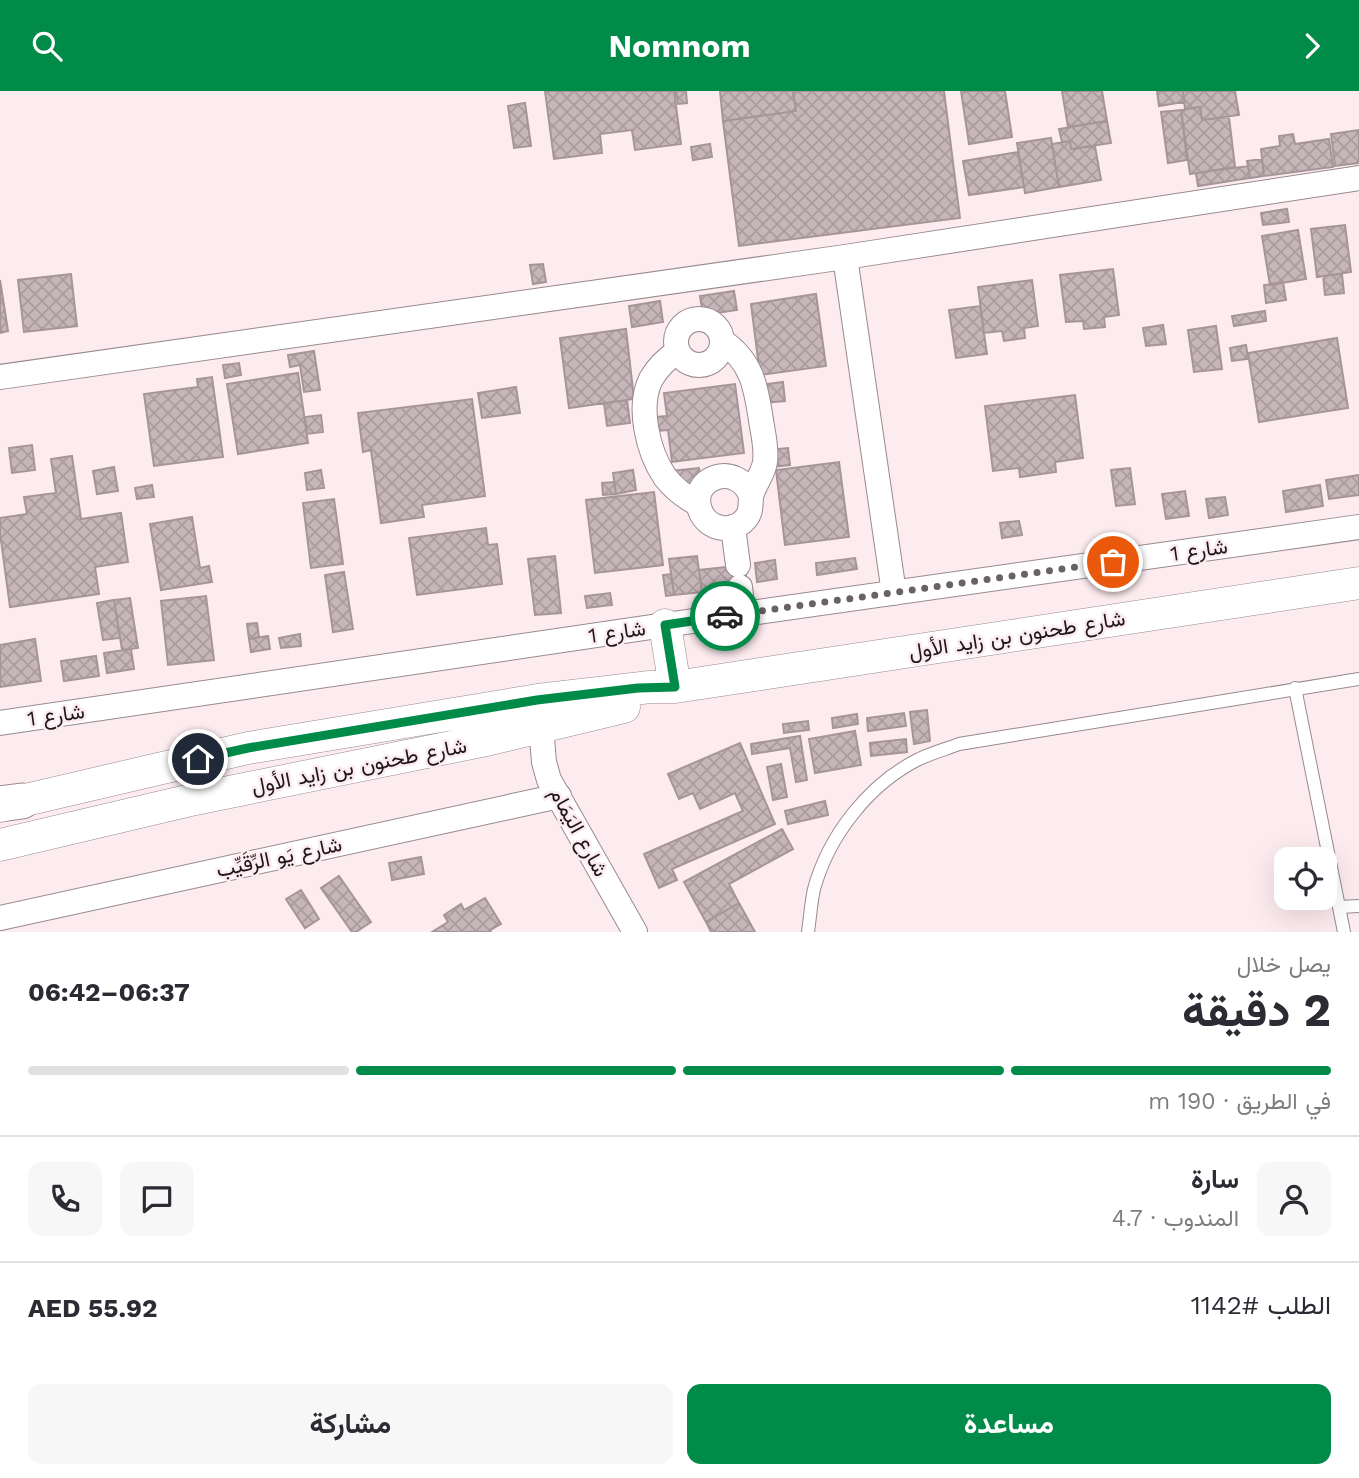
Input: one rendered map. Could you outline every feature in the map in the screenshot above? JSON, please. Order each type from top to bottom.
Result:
[{"type":"street","points":[[0,377],[845,257],[1359,178]]},
{"type":"street","points":[[845,257],[894,593]]},
{"type":"street","points":[[694,319],[710,321],[721,333],[722,341],[718,357],[704,365],[688,363],[677,352],[676,335],[680,328],[694,319]]},
{"type":"street","points":[[722,341],[747,365],[756,387],[765,453],[762,475],[751,496],[750,512],[746,519],[733,527],[717,528],[710,524],[700,512],[698,504],[698,496],[706,483],[721,476],[729,475],[743,482],[751,496]]},
{"type":"street","points":[[677,352],[664,361],[650,381],[646,393],[646,421],[654,453],[666,478],[675,489],[698,504]]},
{"type":"street","points":[[733,527],[743,614]]},
{"type":"street","name":"شارع 1","points":[[0,723],[1359,527]]},
{"type":"street","name":"شارع طحنون بن زايد الأول","points":[[7,804],[248,748],[537,700],[638,688],[675,687],[1359,583]]},
{"type":"street","points":[[665,625],[675,687]]},
{"type":"street","name":"شارع طحنون بن زايد الأول","points":[[0,845],[195,799],[541,727],[645,702],[675,687]]},
{"type":"street","name":"شارع اليَمَام","points":[[541,727],[544,762],[549,780],[635,932]]},
{"type":"street","name":"شارع يَو الرِّقَيِّب","points":[[0,918],[559,796]]},
{"type":"lane","points":[[808,932],[814,890],[829,850],[852,813],[883,783],[919,759],[960,744],[1359,679]]},
{"type":"lane","points":[[1295,688],[1344,932]]},
{"type":"lane","points":[[1339,907],[1359,905]]},
{"type":"building","points":[[545,91],[674,91],[681,144],[635,150],[632,130],[600,134],[602,153],[554,159]]},
{"type":"building","points":[[676,91],[686,91],[687,103],[678,104]]},
{"type":"building","points":[[720,91],[793,91],[796,111],[723,121]]},
{"type":"building","points":[[793,91],[944,91],[960,218],[739,246],[723,121],[796,111]]},
{"type":"building","points":[[961,91],[1005,91],[1012,137],[969,144]]},
{"type":"building","points":[[1062,91],[1102,91],[1107,121],[1068,127]]},
{"type":"building","points":[[1157,91],[1183,91],[1184,102],[1159,106]]},
{"type":"building","points":[[1183,91],[1235,91],[1239,115],[1202,120],[1200,107],[1185,109]]},
{"type":"building","points":[[525,103],[531,146],[514,148],[508,106]]},
{"type":"building","points":[[1200,107],[1202,120],[1229,117],[1235,167],[1190,174],[1181,110]]},
{"type":"building","points":[[1181,110],[1187,160],[1168,163],[1161,112]]},
{"type":"building","points":[[1107,121],[1111,143],[1071,149],[1070,141],[1062,142],[1059,129]]},
{"type":"building","points":[[1359,130],[1359,163],[1335,166],[1331,134]]},
{"type":"building","points":[[1293,134],[1295,144],[1329,139],[1333,167],[1264,176],[1261,149],[1280,146],[1279,136]]},
{"type":"building","points":[[1051,138],[1059,187],[1025,193],[1017,143]]},
{"type":"building","points":[[1070,141],[1071,149],[1095,146],[1101,180],[1059,187],[1052,144]]},
{"type":"building","points":[[710,144],[712,157],[693,160],[691,147]]},
{"type":"building","points":[[1018,152],[1024,187],[969,195],[963,161]]},
{"type":"building","points":[[1262,159],[1264,176],[1250,178],[1247,161]]},
{"type":"building","points":[[1248,166],[1250,178],[1198,186],[1196,173]]},
{"type":"building","points":[[1287,209],[1289,222],[1263,225],[1261,213]]},
{"type":"building","points":[[1345,225],[1351,272],[1317,277],[1311,229]]},
{"type":"building","points":[[1298,230],[1306,279],[1270,285],[1262,236]]},
{"type":"building","points":[[543,264],[546,282],[533,284],[530,265]]},
{"type":"building","points":[[1113,269],[1119,315],[1104,317],[1105,327],[1084,329],[1083,321],[1066,322],[1060,275]]},
{"type":"building","points":[[71,274],[77,326],[24,332],[18,280]]},
{"type":"building","points":[[1342,274],[1344,293],[1325,295],[1323,276]]},
{"type":"building","points":[[0,280],[8,331],[0,333]]},
{"type":"building","points":[[1032,280],[1038,326],[1024,328],[1025,338],[1004,341],[1002,331],[984,333],[978,287]]},
{"type":"building","points":[[1283,282],[1286,300],[1266,303],[1264,285]]},
{"type":"building","points":[[734,291],[737,310],[703,315],[700,296]]},
{"type":"building","points":[[816,294],[826,366],[760,375],[751,304]]},
{"type":"building","points":[[660,301],[663,322],[632,327],[629,306]]},
{"type":"building","points":[[980,306],[987,354],[956,358],[949,310]]},
{"type":"building","points":[[1265,311],[1266,321],[1234,326],[1232,316]]},
{"type":"building","points":[[1163,325],[1166,344],[1146,346],[1143,328]]},
{"type":"building","points":[[1216,326],[1222,369],[1194,372],[1188,330]]},
{"type":"building","points":[[626,329],[634,399],[569,408],[560,338]]},
{"type":"building","points":[[1337,338],[1348,408],[1259,422],[1248,353]]},
{"type":"building","points":[[1246,345],[1248,359],[1232,361],[1230,348]]},
{"type":"building","points":[[314,351],[320,390],[304,392],[300,365],[290,367],[288,355]]},
{"type":"building","points":[[239,363],[241,375],[225,378],[223,365]]},
{"type":"building","points":[[298,373],[308,443],[238,454],[227,384]]},
{"type":"building","points":[[212,377],[223,457],[154,466],[144,394],[198,387],[197,379]]},
{"type":"building","points":[[783,382],[785,401],[763,403],[761,385]]},
{"type":"building","points":[[735,384],[744,453],[672,462],[668,430],[658,431],[656,417],[667,416],[664,393]]},
{"type":"building","points":[[516,387],[520,413],[482,418],[478,393]]},
{"type":"building","points":[[1075,395],[1083,458],[1055,462],[1056,472],[1020,477],[1019,468],[993,471],[985,406]]},
{"type":"building","points":[[472,399],[485,496],[422,505],[424,517],[381,523],[371,450],[363,452],[358,413]]},
{"type":"building","points":[[627,400],[630,423],[607,426],[604,403]]},
{"type":"building","points":[[321,415],[323,432],[307,434],[305,417]]},
{"type":"building","points":[[32,445],[35,470],[12,473],[9,448]]},
{"type":"building","points":[[788,448],[790,465],[771,467],[769,450]]},
{"type":"building","points":[[72,456],[81,519],[121,513],[128,562],[95,567],[99,594],[10,607],[0,518],[27,514],[24,497],[56,493],[51,459]]},
{"type":"building","points":[[839,462],[849,537],[785,545],[776,470]]},
{"type":"building","points":[[114,467],[118,491],[97,494],[93,471]]},
{"type":"building","points":[[699,468],[700,483],[672,485],[671,471]]},
{"type":"building","points":[[1130,468],[1135,504],[1116,506],[1111,470]]},
{"type":"building","points":[[321,470],[324,488],[307,490],[305,473]]},
{"type":"building","points":[[633,470],[636,490],[616,494],[613,473]]},
{"type":"building","points":[[1359,475],[1359,495],[1329,499],[1326,480]]},
{"type":"building","points":[[614,482],[616,494],[603,495],[602,483]]},
{"type":"building","points":[[152,485],[154,497],[137,499],[135,488]]},
{"type":"building","points":[[1320,485],[1323,506],[1286,512],[1283,491]]},
{"type":"building","points":[[1185,491],[1189,516],[1166,519],[1162,494]]},
{"type":"building","points":[[654,492],[663,565],[595,573],[586,500]]},
{"type":"building","points":[[1225,497],[1228,515],[1209,518],[1206,499]]},
{"type":"building","points":[[334,499],[343,564],[311,568],[303,503]]},
{"type":"building","points":[[192,517],[200,568],[209,566],[212,582],[161,590],[150,524]]},
{"type":"building","points":[[1019,521],[1022,535],[1002,538],[1000,523]]},
{"type":"building","points":[[486,528],[488,545],[497,544],[502,584],[417,595],[409,538]]},
{"type":"building","points":[[555,556],[561,613],[535,615],[528,559]]},
{"type":"building","points":[[697,556],[702,592],[674,595],[669,559]]},
{"type":"building","points":[[855,558],[857,569],[817,575],[816,563]]},
{"type":"building","points":[[775,560],[777,579],[757,582],[755,563]]},
{"type":"building","points":[[745,565],[747,586],[702,592],[699,570]]},
{"type":"building","points":[[344,572],[353,629],[333,632],[325,575]]},
{"type":"building","points":[[671,574],[674,595],[666,596],[663,575]]},
{"type":"building","points":[[610,593],[612,605],[587,608],[585,596]]},
{"type":"building","points":[[206,596],[214,660],[168,665],[161,601]]},
{"type":"building","points":[[130,598],[138,648],[122,650],[114,600]]},
{"type":"building","points":[[114,600],[120,638],[103,640],[97,603]]},
{"type":"building","points":[[257,623],[259,637],[249,639],[247,624]]},
{"type":"building","points":[[300,634],[301,646],[281,648],[279,638]]},
{"type":"building","points":[[268,636],[270,649],[251,652],[249,639]]},
{"type":"building","points":[[35,639],[41,681],[0,687],[0,645]]},
{"type":"building","points":[[131,649],[134,669],[107,673],[104,653]]},
{"type":"building","points":[[96,656],[99,676],[64,681],[61,661]]},
{"type":"building","points":[[927,710],[930,741],[914,744],[910,712]]},
{"type":"building","points":[[904,713],[906,726],[868,731],[867,718]]},
{"type":"building","points":[[857,714],[858,724],[833,728],[832,718]]},
{"type":"building","points":[[808,721],[809,730],[784,733],[783,724]]},
{"type":"building","points":[[855,731],[861,765],[815,773],[809,739]]},
{"type":"building","points":[[800,736],[807,780],[796,782],[790,748],[752,754],[751,744]]},
{"type":"building","points":[[906,739],[907,752],[871,756],[870,743]]},
{"type":"building","points":[[740,743],[775,824],[672,869],[677,880],[659,888],[644,854],[743,811],[735,793],[700,809],[693,793],[679,799],[668,774]]},
{"type":"building","points":[[781,764],[787,797],[773,800],[767,767]]},
{"type":"building","points":[[825,801],[828,815],[788,824],[785,811]]},
{"type":"building","points":[[782,829],[793,849],[729,884],[739,903],[706,922],[684,882]]},
{"type":"building","points":[[421,857],[424,874],[392,880],[389,863]]},
{"type":"building","points":[[339,876],[371,922],[356,932],[352,932],[321,888]]},
{"type":"building","points":[[301,890],[319,919],[305,928],[286,899]]},
{"type":"building","points":[[485,898],[501,924],[490,930],[491,932],[432,932],[448,922],[444,915],[461,904],[464,910]]},
{"type":"building","points":[[739,903],[755,932],[711,932],[706,922]]},
{"type":"way so far","points":[[725,616],[1113,562]]},
{"type":"route","points":[[198,759],[248,748],[537,700],[638,688],[675,687],[665,625],[725,616]]}]
